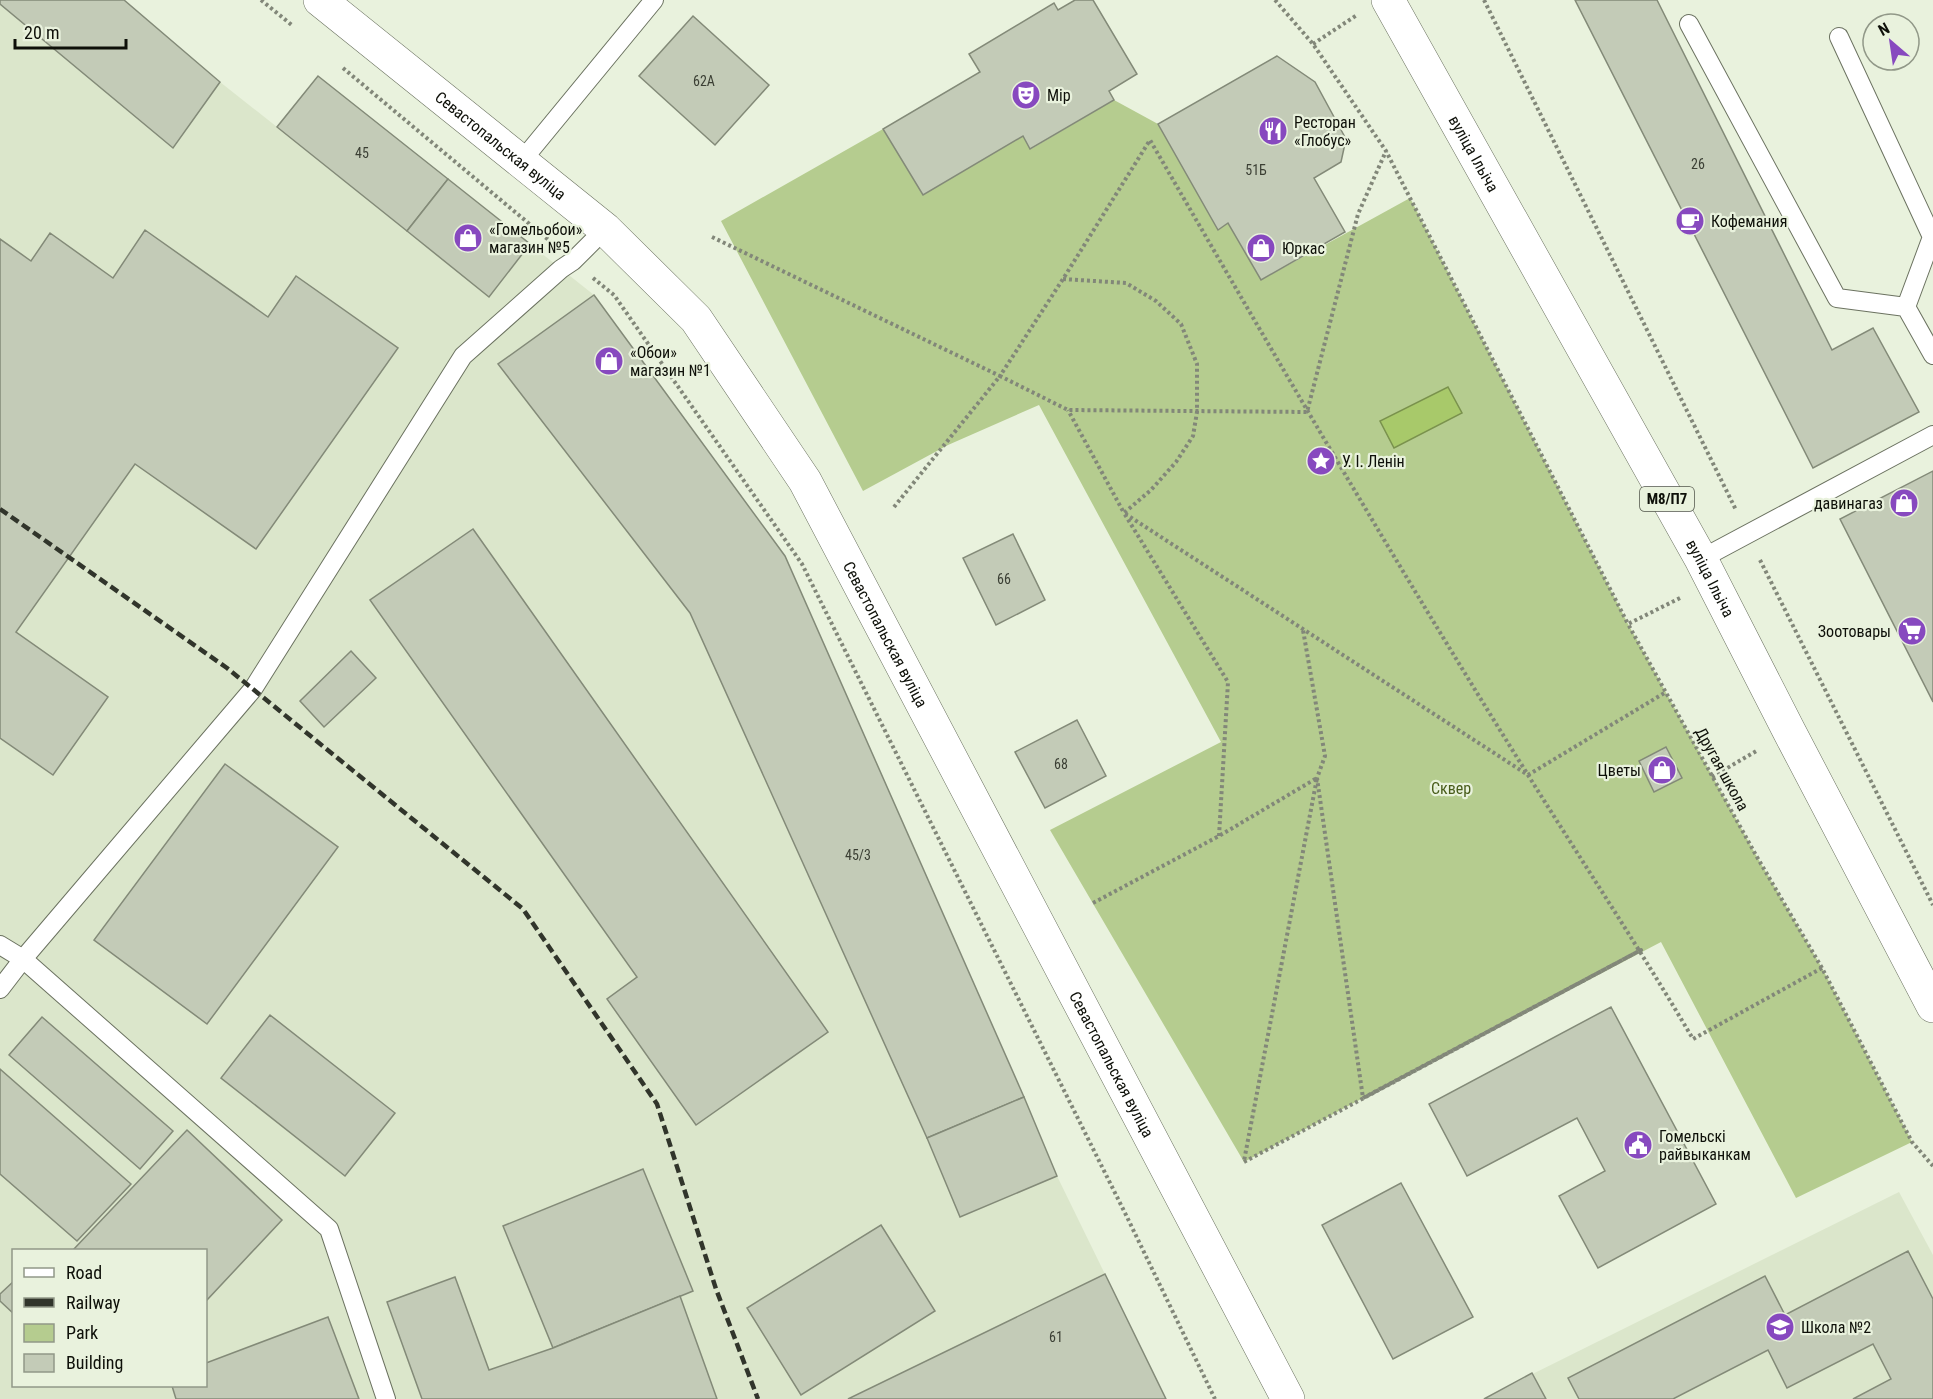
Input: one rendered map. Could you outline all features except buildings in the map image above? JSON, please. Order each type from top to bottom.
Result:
[{"type":"street","name":"Севастопальская вуліца","points":[[320,0],[604,230],[696,319],[805,482],[1288,1399]]},
{"type":"street","name":"вуліца Ільіча","points":[[1374,6],[1701,559],[1933,1005]]},
{"type":"lane","points":[[520,163],[654,0]]},
{"type":"lane","points":[[1689,24],[1837,298],[1906,307]]},
{"type":"lane","points":[[1839,37],[1932,237],[1906,307],[1933,355]]},
{"type":"lane","points":[[0,989],[253,689],[463,356],[573,261],[604,230]]},
{"type":"lane","points":[[1701,559],[1933,435]]},
{"type":"lane","points":[[0,945],[23,959],[329,1229],[386,1399]]},
{"type":"path","points":[[261,0],[298,31]]},
{"type":"path","points":[[1275,0],[1313,44],[1386,151],[1628,624]]},
{"type":"path","points":[[1484,0],[1748,534]]},
{"type":"path","points":[[1313,44],[1374,6]]},
{"type":"path","points":[[335,61],[614,295],[802,564],[1122,1206],[1215,1399]]},
{"type":"path","points":[[894,507],[1000,376],[1064,279],[1150,140],[1307,412],[1528,775],[1641,950],[1693,1039],[1822,968]]},
{"type":"path","points":[[1307,412],[1358,214],[1386,151]]},
{"type":"path","points":[[712,237],[1068,410],[1307,412]]},
{"type":"path","points":[[1064,279],[1126,283],[1156,301],[1181,324],[1197,364],[1197,412],[1193,436],[1176,462],[1124,513]]},
{"type":"path","points":[[1068,410],[1124,513],[1228,682],[1219,836]]},
{"type":"path","points":[[1124,513],[1528,775]]},
{"type":"path","points":[[1303,630],[1325,756],[1317,778],[1244,1162],[1641,950]]},
{"type":"path","name":"Другая школа","points":[[1528,775],[1666,692],[1757,857],[1822,968],[1912,1142],[1933,1166]]},
{"type":"path","points":[[1712,777],[1789,731]]},
{"type":"path","points":[[1317,778],[1363,1098],[1641,950]]},
{"type":"path","points":[[1092,903],[1219,836],[1317,778]]},
{"type":"shaded area","points":[[0,0],[124,0],[277,127],[318,76],[594,295],[785,556],[1057,1176],[1166,1399],[0,1399]]},
{"type":"shaded area","points":[[1448,387],[1462,413],[1394,448],[1380,421]]},
{"type":"shaded area","name":"Школа №2","points":[[1899,1192],[1933,1255],[1933,1399],[1482,1399]]},
{"type":"green space","name":"Сквер","points":[[1114,100],[1158,124],[1218,229],[1228,223],[1261,280],[1410,198],[1628,624],[1757,857],[1822,968],[1912,1142],[1796,1198],[1661,942],[1244,1162],[1050,830],[1221,742],[1039,405],[948,445],[863,491],[721,221],[883,129],[923,195],[1023,136],[1031,149]]},
{"type":"railway","points":[[0,509],[227,668],[523,909],[657,1104],[716,1289],[758,1399]]},
{"type":"place","name":"Мір","points":[[1026,95]]},
{"type":"place","name":"Ресторан «Глобус»","points":[[1273,131]]},
{"type":"place","name":"Кофемания","points":[[1690,221]]},
{"type":"place","name":"«Гомельобои» магазин №5","points":[[468,238]]},
{"type":"place","name":"Юркас","points":[[1261,248]]},
{"type":"place","name":"«Обои» магазин №1","points":[[609,361]]},
{"type":"place","name":"У. І. Ленін","points":[[1321,461]]},
{"type":"place","name":"давинагаз","points":[[1904,503]]},
{"type":"place","name":"Зоотовары","points":[[1912,631]]},
{"type":"place","name":"Цветы","points":[[1662,770]]},
{"type":"place","name":"Гомельскі райвыканкам","points":[[1638,1145]]},
{"type":"place","name":"Школа №2","points":[[1780,1327]]}]
